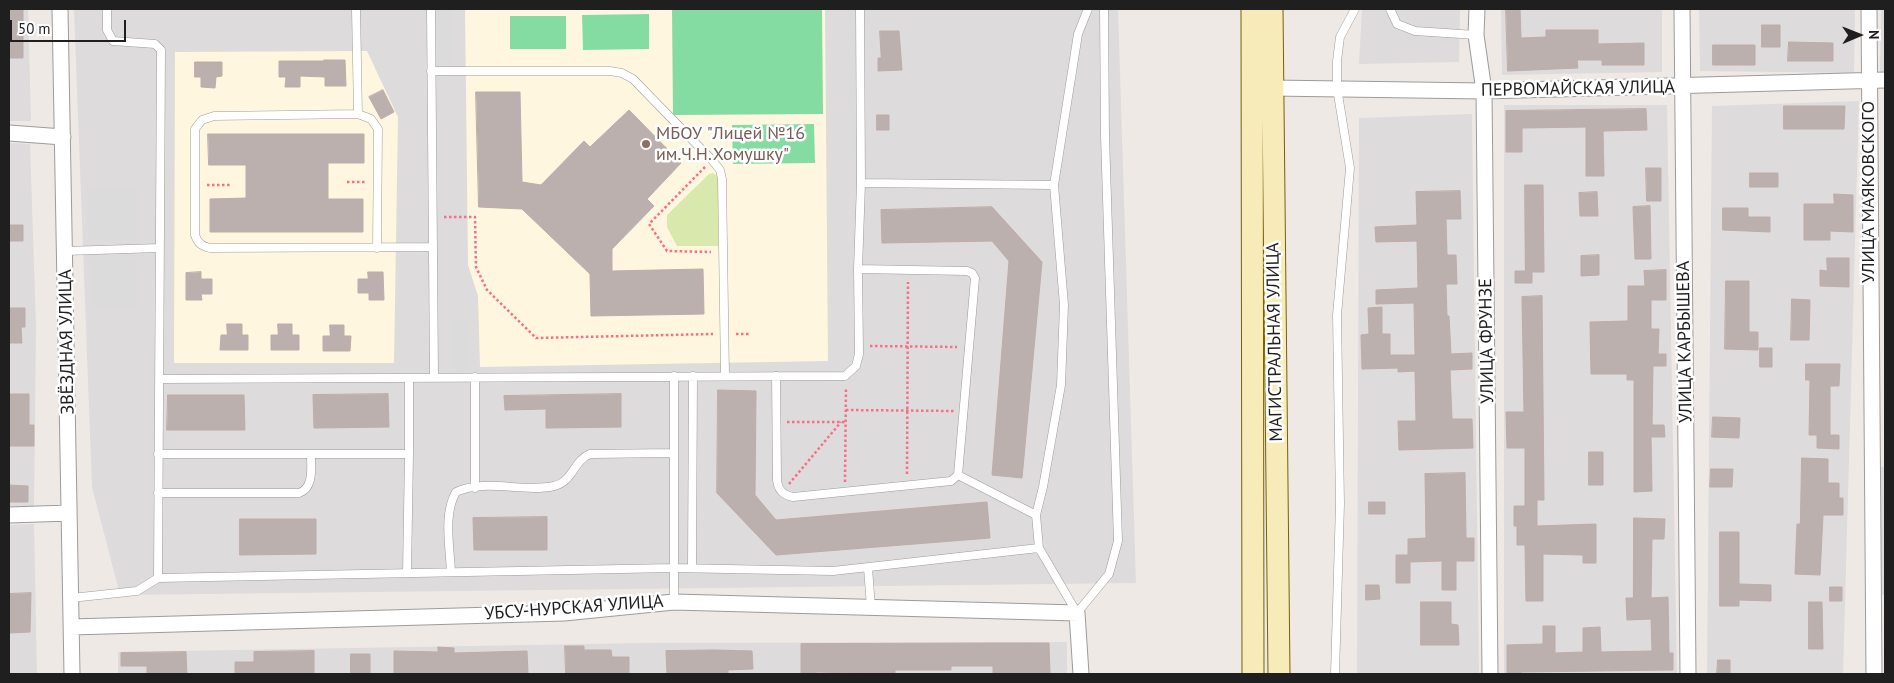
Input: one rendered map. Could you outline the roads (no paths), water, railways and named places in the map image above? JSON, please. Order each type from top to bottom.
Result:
[{"type":"main road","name":"МАГИСТРАЛЬНАЯ УЛИЦА","points":[[1252,9],[1253,674]]},
{"type":"main road","name":"МАГИСТРАЛЬНАЯ УЛИЦА","points":[[1272,9],[1279,674]]},
{"type":"street","name":"ЗВЁЗДНАЯ УЛИЦА","points":[[60,9],[72,674]]},
{"type":"street","name":"УЛИЦА ФРУНЗЕ","points":[[1477,9],[1476,35],[1484,91],[1490,674]]},
{"type":"street","name":"УЛИЦА КАРБЫШЕВА","points":[[1682,9],[1688,674]]},
{"type":"street","name":"УЛИЦА МАЯКОВСКОГО","points":[[1869,9],[1868,80],[1874,674]]},
{"type":"street","name":"ПЕРВОМАЙСКАЯ УЛИЦА","points":[[1272,88],[1484,91],[1885,80]]},
{"type":"street","points":[[9,133],[63,137]]},
{"type":"street","points":[[9,515],[69,513]]},
{"type":"street","name":"УБСУ-НУРСКАЯ УЛИЦА","points":[[71,627],[564,613],[674,602],[1077,613]]},
{"type":"street","points":[[1077,613],[1080,674]]},
{"type":"lane","points":[[107,9],[107,30],[113,42],[155,44],[161,50],[158,578]]},
{"type":"lane","points":[[356,9],[358,114]]},
{"type":"lane","points":[[431,9],[434,378]]},
{"type":"lane","points":[[159,379],[845,376],[859,361],[860,9]]},
{"type":"lane","points":[[1088,9],[1078,34],[1054,185],[1064,305],[1061,385],[1044,487],[1036,515],[1039,548],[1077,613],[1109,574],[1118,541],[1105,136],[1104,9]]},
{"type":"lane","points":[[1335,674],[1340,504],[1337,315],[1350,168],[1337,88],[1340,37],[1355,9]]},
{"type":"lane","points":[[1390,9],[1397,24],[1415,30],[1476,35]]},
{"type":"lane","points":[[432,71],[610,71],[622,73],[633,79],[712,160],[720,170],[722,179],[726,334],[725,376]]},
{"type":"lane","points":[[378,248],[378,129],[371,118],[358,114],[208,117],[198,124],[195,129],[195,235],[197,242],[203,247],[210,248],[378,248],[433,248]]},
{"type":"lane","points":[[861,183],[1054,185]]},
{"type":"lane","points":[[65,250],[160,248]]},
{"type":"lane","points":[[776,376],[777,480],[781,492],[793,497],[951,481],[958,475],[976,285],[972,273],[858,269]]},
{"type":"lane","points":[[674,376],[674,602]]},
{"type":"lane","points":[[692,568],[693,376]]},
{"type":"lane","points":[[475,377],[475,488]]},
{"type":"lane","points":[[407,573],[409,378]]},
{"type":"lane","points":[[451,572],[450,512],[452,500],[456,492],[475,488],[553,487],[567,479],[576,463],[582,457],[590,454],[674,453]]},
{"type":"lane","points":[[158,454],[409,454]]},
{"type":"lane","points":[[158,494],[299,493],[306,490],[310,483],[311,455]]},
{"type":"lane","points":[[958,475],[1036,515]]},
{"type":"lane","points":[[71,598],[137,591],[158,578],[673,568],[833,571],[1039,548]]},
{"type":"lane","points":[[868,568],[870,607]]},
{"type":"place","name":"МБОУ \"Лицей №16 им.Ч.Н.Хомушку\"","points":[[646,144]]}]
